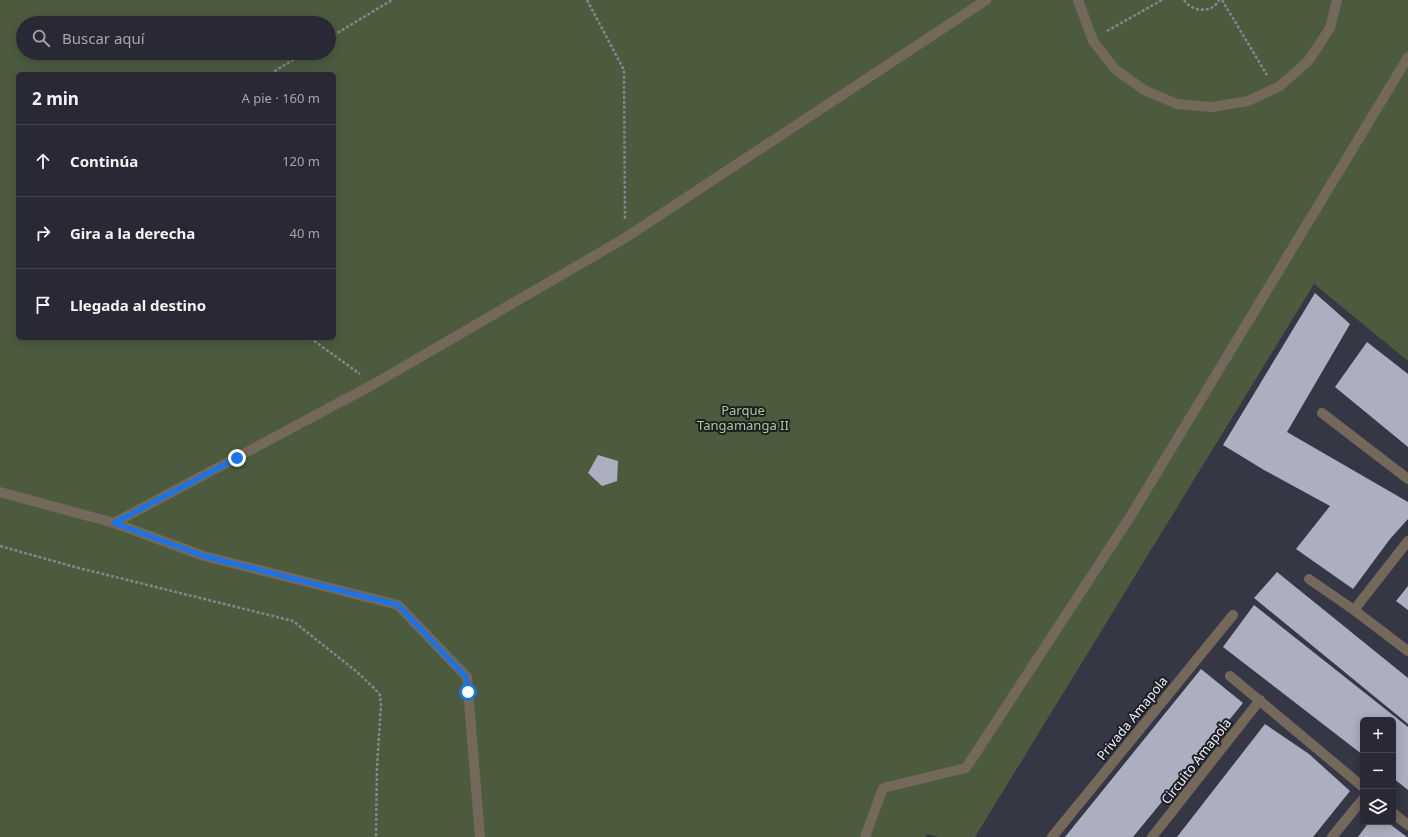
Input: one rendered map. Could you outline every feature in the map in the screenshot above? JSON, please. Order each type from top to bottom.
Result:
[{"type":"street","points":[[114,523],[374,384],[625,238],[986,0]]},
{"type":"street","points":[[1078,0],[1093,39],[1115,69],[1144,90],[1177,104],[1212,107],[1248,101],[1280,86],[1309,60],[1330,28],[1337,0]]},
{"type":"street","points":[[865,837],[882,788],[966,768],[1130,517],[1408,57]]},
{"type":"street","points":[[1322,413],[1408,479]]},
{"type":"street","points":[[0,492],[114,523],[204,556],[398,605],[466,677],[480,837]]},
{"type":"street","points":[[1354,610],[1408,541]]},
{"type":"street","points":[[1309,579],[1354,610],[1408,651]]},
{"type":"street","name":"Privada Amapola","points":[[1052,837],[1233,615]]},
{"type":"street","points":[[1230,676],[1360,785]]},
{"type":"street","name":"Circuito Amapola","points":[[1152,837],[1260,700]]},
{"type":"street","points":[[1332,837],[1360,803]]},
{"type":"street","points":[[1396,815],[1408,825]]},
{"type":"path","points":[[336,34],[392,0]]},
{"type":"path","points":[[587,0],[624,70],[625,238]]},
{"type":"path","points":[[1093,39],[1162,0]]},
{"type":"path","points":[[1184,0],[1191,7],[1199,10],[1206,10],[1213,7],[1219,0]]},
{"type":"path","points":[[1222,0],[1275,88]]},
{"type":"path","points":[[273,72],[293,60]]},
{"type":"path","points":[[313,340],[374,384]]},
{"type":"path","points":[[0,546],[76,568],[293,621],[356,672],[380,695],[381,705],[377,766],[376,837]]},
{"type":"green space","name":"Parque Tangamanga II","points":[[0,0],[1408,0],[1408,361],[1314,284],[975,837],[938,837],[927,834],[926,837],[0,837]]},
{"type":"building","points":[[1315,293],[1350,324],[1287,432],[1408,502],[1408,519],[1390,539],[1353,589],[1296,549],[1330,506],[1264,470],[1223,445]]},
{"type":"building","points":[[1367,342],[1408,374],[1408,447],[1335,387]]},
{"type":"building","points":[[598,455],[618,461],[617,481],[602,486],[588,473]]},
{"type":"building","points":[[1277,572],[1408,678],[1408,724],[1254,598]]},
{"type":"building","points":[[1408,586],[1408,610],[1396,601]]},
{"type":"building","points":[[1254,605],[1395,717],[1360,717],[1360,753],[1223,647]]},
{"type":"building","points":[[1201,669],[1243,703],[1133,837],[1065,837]]},
{"type":"building","points":[[1396,717],[1408,727],[1408,790],[1396,780]]},
{"type":"building","points":[[1265,724],[1309,754],[1350,791],[1313,837],[1177,837]]},
{"type":"building","points":[[1367,825],[1391,825],[1407,837],[1358,837]]},
{"type":"route","points":[[237,458],[114,523],[204,556],[398,605],[466,677],[468,692]]}]
